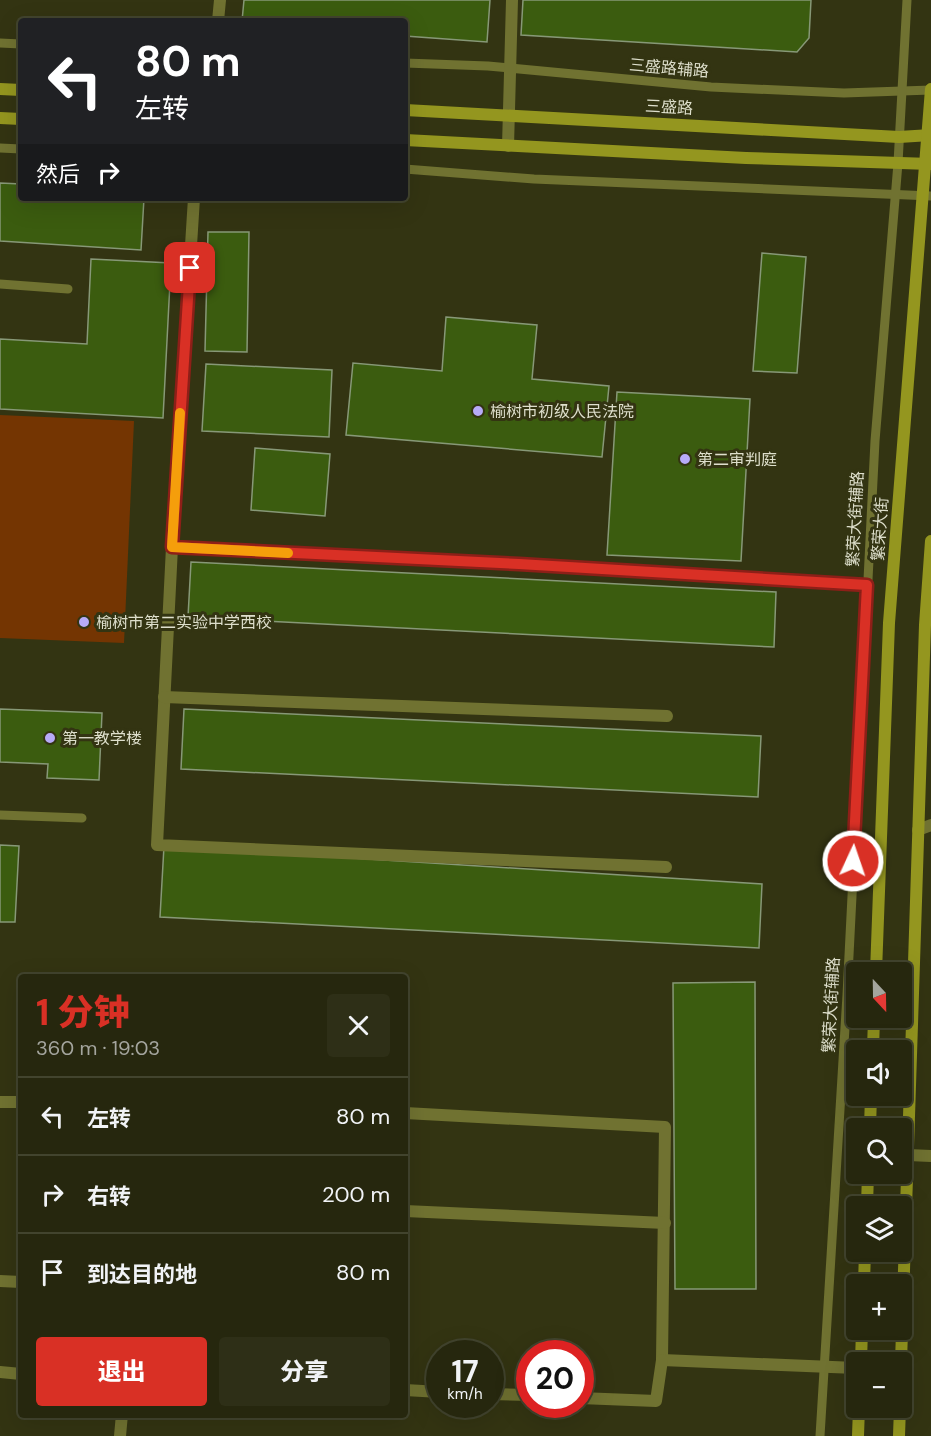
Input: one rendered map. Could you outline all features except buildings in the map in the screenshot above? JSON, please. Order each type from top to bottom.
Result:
[{"type":"main road","points":[[0,89],[18,90]]},
{"type":"main road","name":"繁荣大街","points":[[876,962],[890,622],[927,197],[931,90]]},
{"type":"main road","name":"三盛路","points":[[408,110],[899,137],[929,136]]},
{"type":"main road","points":[[0,118],[18,119]]},
{"type":"main road","points":[[408,140],[746,158],[928,164]]},
{"type":"main road","points":[[909,1118],[925,625],[931,541]]},
{"type":"main road","points":[[901,1352],[907,1184]]},
{"type":"main road","points":[[858,1436],[859,1418]]},
{"type":"main road","points":[[899,1436],[900,1418]]},
{"type":"street","points":[[218,18],[220,0]]},
{"type":"street","points":[[508,146],[512,0]]},
{"type":"street","points":[[194,201],[172,547],[157,845],[666,867]]},
{"type":"street","points":[[172,547],[867,585]]},
{"type":"street","points":[[164,697],[667,716]]},
{"type":"street","points":[[918,830],[931,825]]},
{"type":"street","points":[[0,1102],[18,1102]]},
{"type":"street","points":[[408,1113],[665,1127],[662,1360],[656,1401],[594,1399]]},
{"type":"street","points":[[912,1155],[931,1156]]},
{"type":"street","points":[[408,1211],[665,1223]]},
{"type":"street","points":[[0,1281],[18,1282]]},
{"type":"street","points":[[662,1360],[846,1367]]},
{"type":"street","points":[[0,1372],[18,1374]]},
{"type":"street","points":[[408,1390],[426,1391]]},
{"type":"street","points":[[120,1436],[122,1418]]},
{"type":"lane","name":"繁荣大街辅路","points":[[820,1436],[847,994],[875,441],[898,163],[907,0]]},
{"type":"lane","points":[[0,43],[18,44]]},
{"type":"lane","name":"三盛路辅路","points":[[408,63],[509,68],[711,87],[844,93],[931,90]]},
{"type":"lane","points":[[0,148],[18,149]]},
{"type":"lane","points":[[408,169],[534,179],[927,197]]},
{"type":"lane","points":[[0,284],[68,289]]},
{"type":"lane","points":[[0,815],[82,818]]},
{"type":"shaded area","points":[[0,415],[134,421],[124,643],[0,638]]},
{"type":"slow traffic","points":[[180,413],[172,547],[288,553]]},
{"type":"place","name":"榆树市初级人民法院","points":[[478,411]]},
{"type":"place","name":"第二审判庭","points":[[685,459]]},
{"type":"place","name":"榆树市第二实验中学西校","points":[[84,622]]},
{"type":"place","name":"第一教学楼","points":[[50,738]]},
{"type":"route","points":[[190,268],[172,547],[519,564],[867,585],[853,861]]}]
